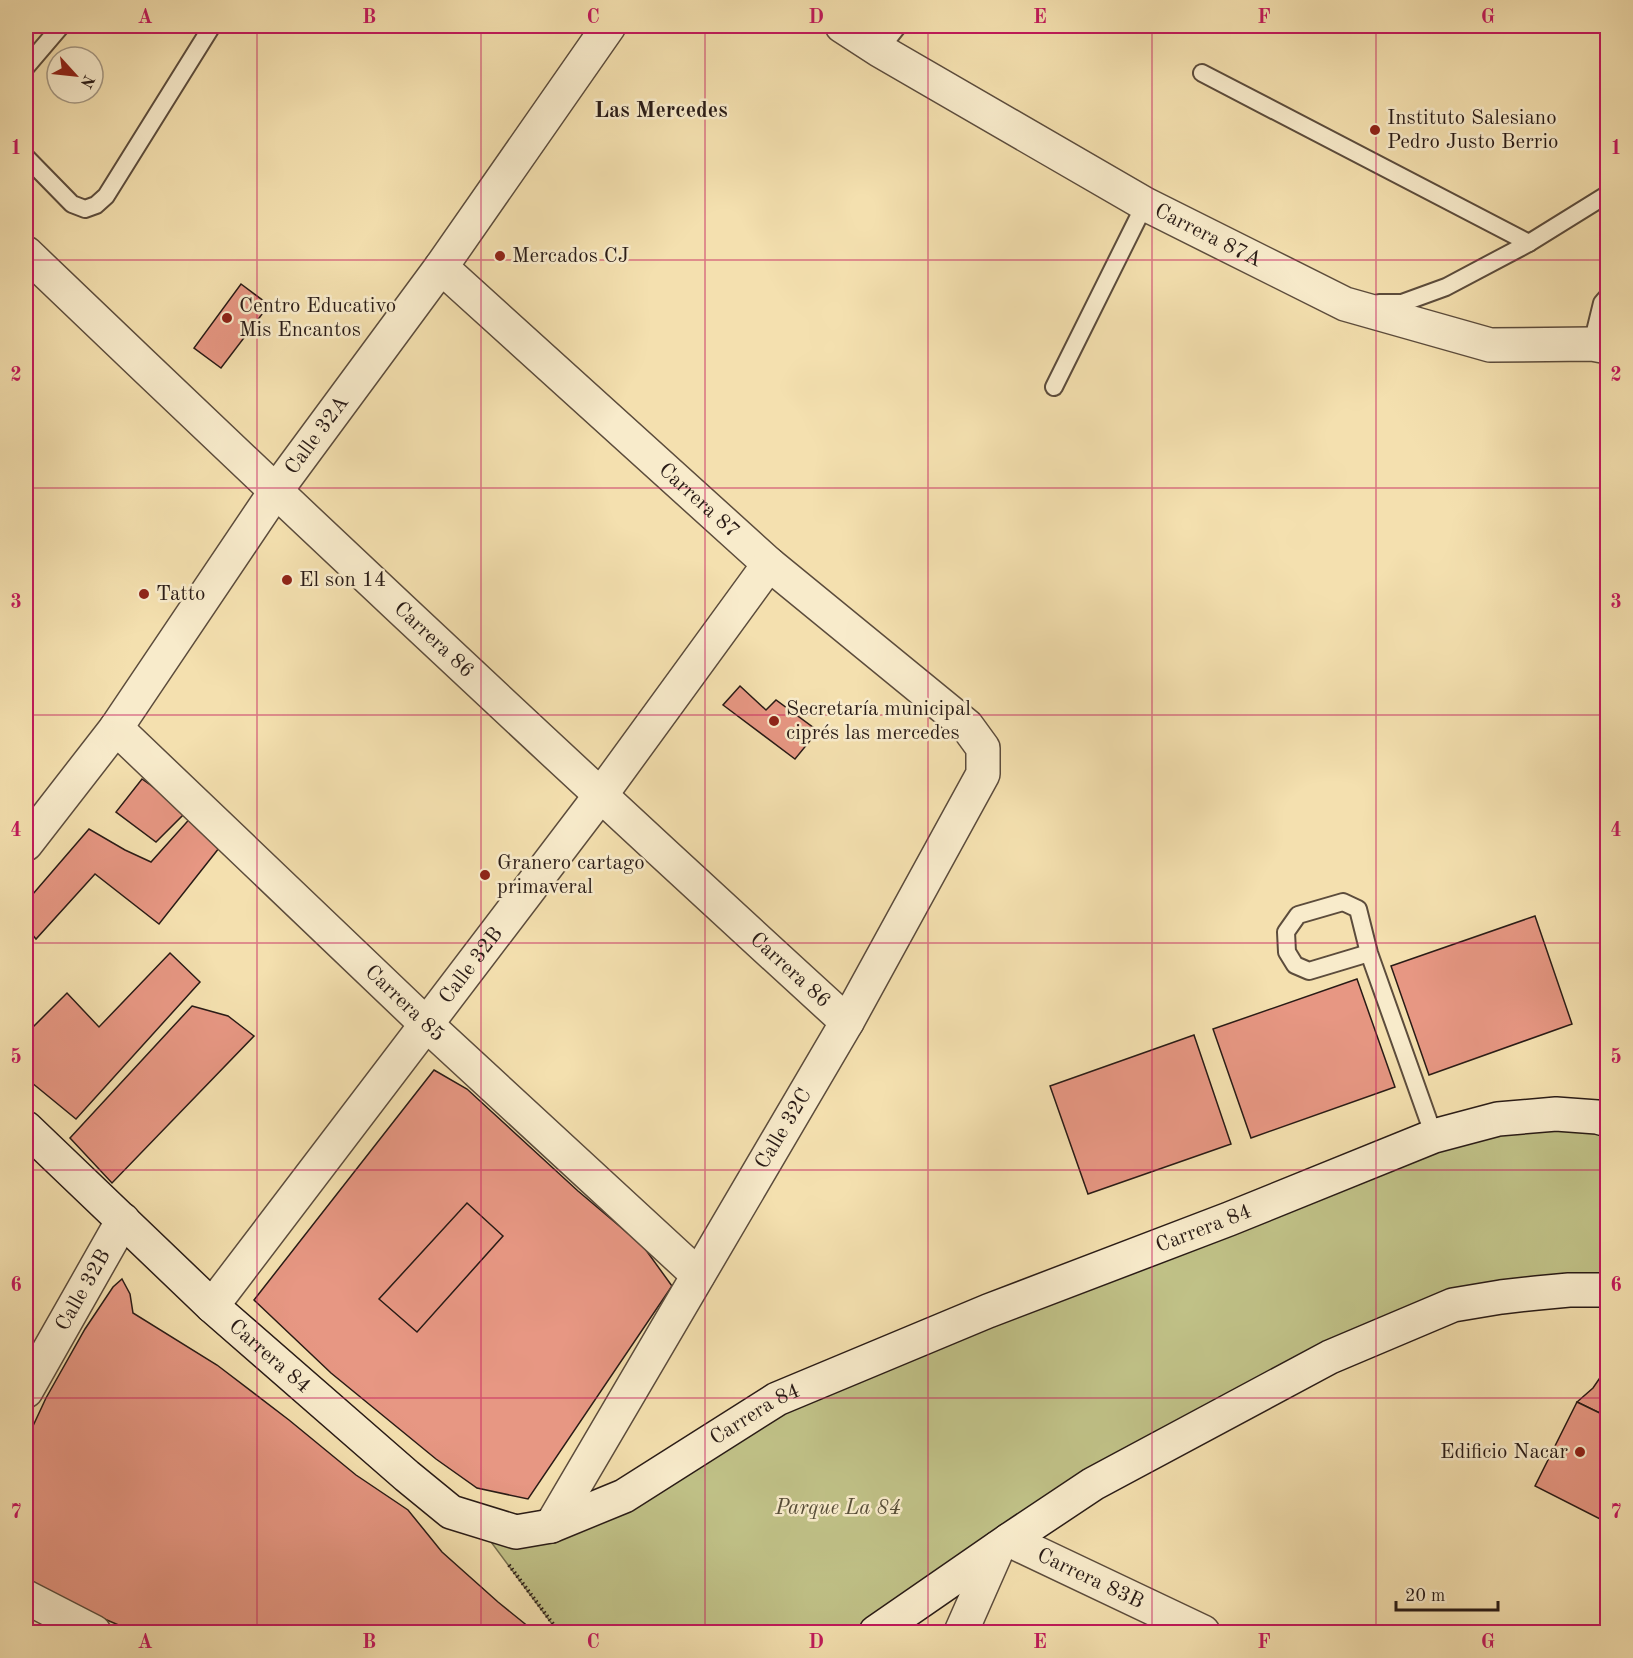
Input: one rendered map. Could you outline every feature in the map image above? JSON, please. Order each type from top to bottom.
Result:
[{"type":"street","name":"Calle 32A","points":[[26,844],[116,728],[275,492],[441,267],[609,26]]},
{"type":"street","name":"Carrera 87A","points":[[842,26],[888,38],[1145,204],[1346,304],[1490,345],[1600,345]]},
{"type":"street","name":"Carrera 86","points":[[26,253],[275,492],[600,796],[847,1022]]},
{"type":"street","name":"Carrera 87","points":[[441,267],[769,564],[967,726]]},
{"type":"street","name":"Calle 32B","points":[[212,1306],[600,796],[769,564]]},
{"type":"street","name":"Calle 32C","points":[[551,1526],[847,1022],[983,774],[983,748],[967,726]]},
{"type":"street","name":"Carrera 85","points":[[116,728],[426,1024],[698,1275]]},
{"type":"street","name":"Carrera 84","points":[[26,1128],[212,1306],[451,1512],[516,1532],[551,1526],[624,1496],[777,1400],[988,1311],[1229,1219],[1434,1136],[1498,1119],[1556,1114],[1608,1120]]},
{"type":"street","name":"Calle 32B","points":[[26,1391],[123,1220]]},
{"type":"street","points":[[876,1632],[1093,1484],[1330,1357],[1453,1305],[1569,1290],[1608,1290]]},
{"type":"street","points":[[961,1632],[1003,1544]]},
{"type":"street","name":"Carrera 83B","points":[[1003,1544],[1203,1632]]},
{"type":"street","points":[[26,1597],[94,1632]]},
{"type":"lane","points":[[26,67],[61,26]]},
{"type":"lane","points":[[26,157],[72,204],[84,209],[96,205],[106,196],[212,26]]},
{"type":"lane","points":[[1202,73],[1529,243]]},
{"type":"lane","points":[[1346,304],[1402,303],[1446,287],[1529,243],[1608,194]]},
{"type":"lane","points":[[1054,387],[1145,204]]},
{"type":"lane","points":[[1600,345],[1602,303],[1608,296]]},
{"type":"lane","points":[[1369,953],[1309,971],[1295,965],[1287,952],[1286,932],[1298,915],[1343,902],[1358,909],[1369,953],[1434,1136]]},
{"type":"path","points":[[474,1519],[559,1632]]},
{"type":"green space","name":"Parque La 84","points":[[1607,1126],[1607,1292],[1453,1305],[1093,1484],[876,1632],[558,1632],[474,1519],[516,1532],[624,1496],[777,1399],[1434,1136]]},
{"type":"building","points":[[241,284],[269,305],[221,368],[194,348]]},
{"type":"building","name":"Secretaría municipal ciprés las mercedes","points":[[740,686],[766,710],[776,700],[818,731],[795,759],[723,705]]},
{"type":"building","points":[[142,779],[187,811],[156,842],[116,812]]},
{"type":"building","points":[[194,814],[223,843],[159,924],[95,874],[36,939],[26,927],[26,902],[89,829],[151,862]]},
{"type":"building","points":[[1535,916],[1572,1024],[1429,1075],[1391,966]]},
{"type":"building","points":[[170,953],[200,982],[76,1119],[26,1078],[26,1034],[67,993],[99,1027]]},
{"type":"building","points":[[1357,979],[1395,1087],[1251,1138],[1213,1029]]},
{"type":"building","points":[[192,1006],[228,1016],[254,1036],[112,1183],[70,1138]]},
{"type":"building","points":[[1194,1035],[1231,1144],[1088,1194],[1050,1086]]},
{"type":"building","points":[[434,1070],[467,1089],[578,1191],[643,1246],[672,1286],[528,1499],[477,1488],[436,1459],[331,1373],[254,1300]]},
{"type":"building","points":[[467,1203],[503,1236],[417,1332],[379,1299]]},
{"type":"building","points":[[122,1279],[130,1294],[133,1313],[217,1365],[356,1475],[408,1510],[442,1552],[535,1632],[135,1632],[26,1583],[26,1441],[46,1398],[85,1329],[113,1287]]},
{"type":"building","points":[[1608,1366],[1608,1417],[1577,1402],[1593,1388]]},
{"type":"building","name":"Edificio Nacar","points":[[1577,1402],[1608,1417],[1608,1523],[1535,1486]]},
{"type":"place","name":"Instituto Salesiano Pedro Justo Berrio","points":[[1375,130]]},
{"type":"place","name":"Mercados CJ","points":[[500,256]]},
{"type":"place","name":"Centro Educativo Mis Encantos","points":[[227,318]]},
{"type":"place","name":"El son 14","points":[[287,580]]},
{"type":"place","name":"Tatto","points":[[144,594]]},
{"type":"place","name":"Secretaría municipal ciprés las mercedes","points":[[774,721]]},
{"type":"place","name":"Granero cartago primaveral","points":[[485,875]]},
{"type":"place","name":"Edificio Nacar","points":[[1580,1452]]},
{"type":"district","name":"Las Mercedes","points":[[661,111]]}]
